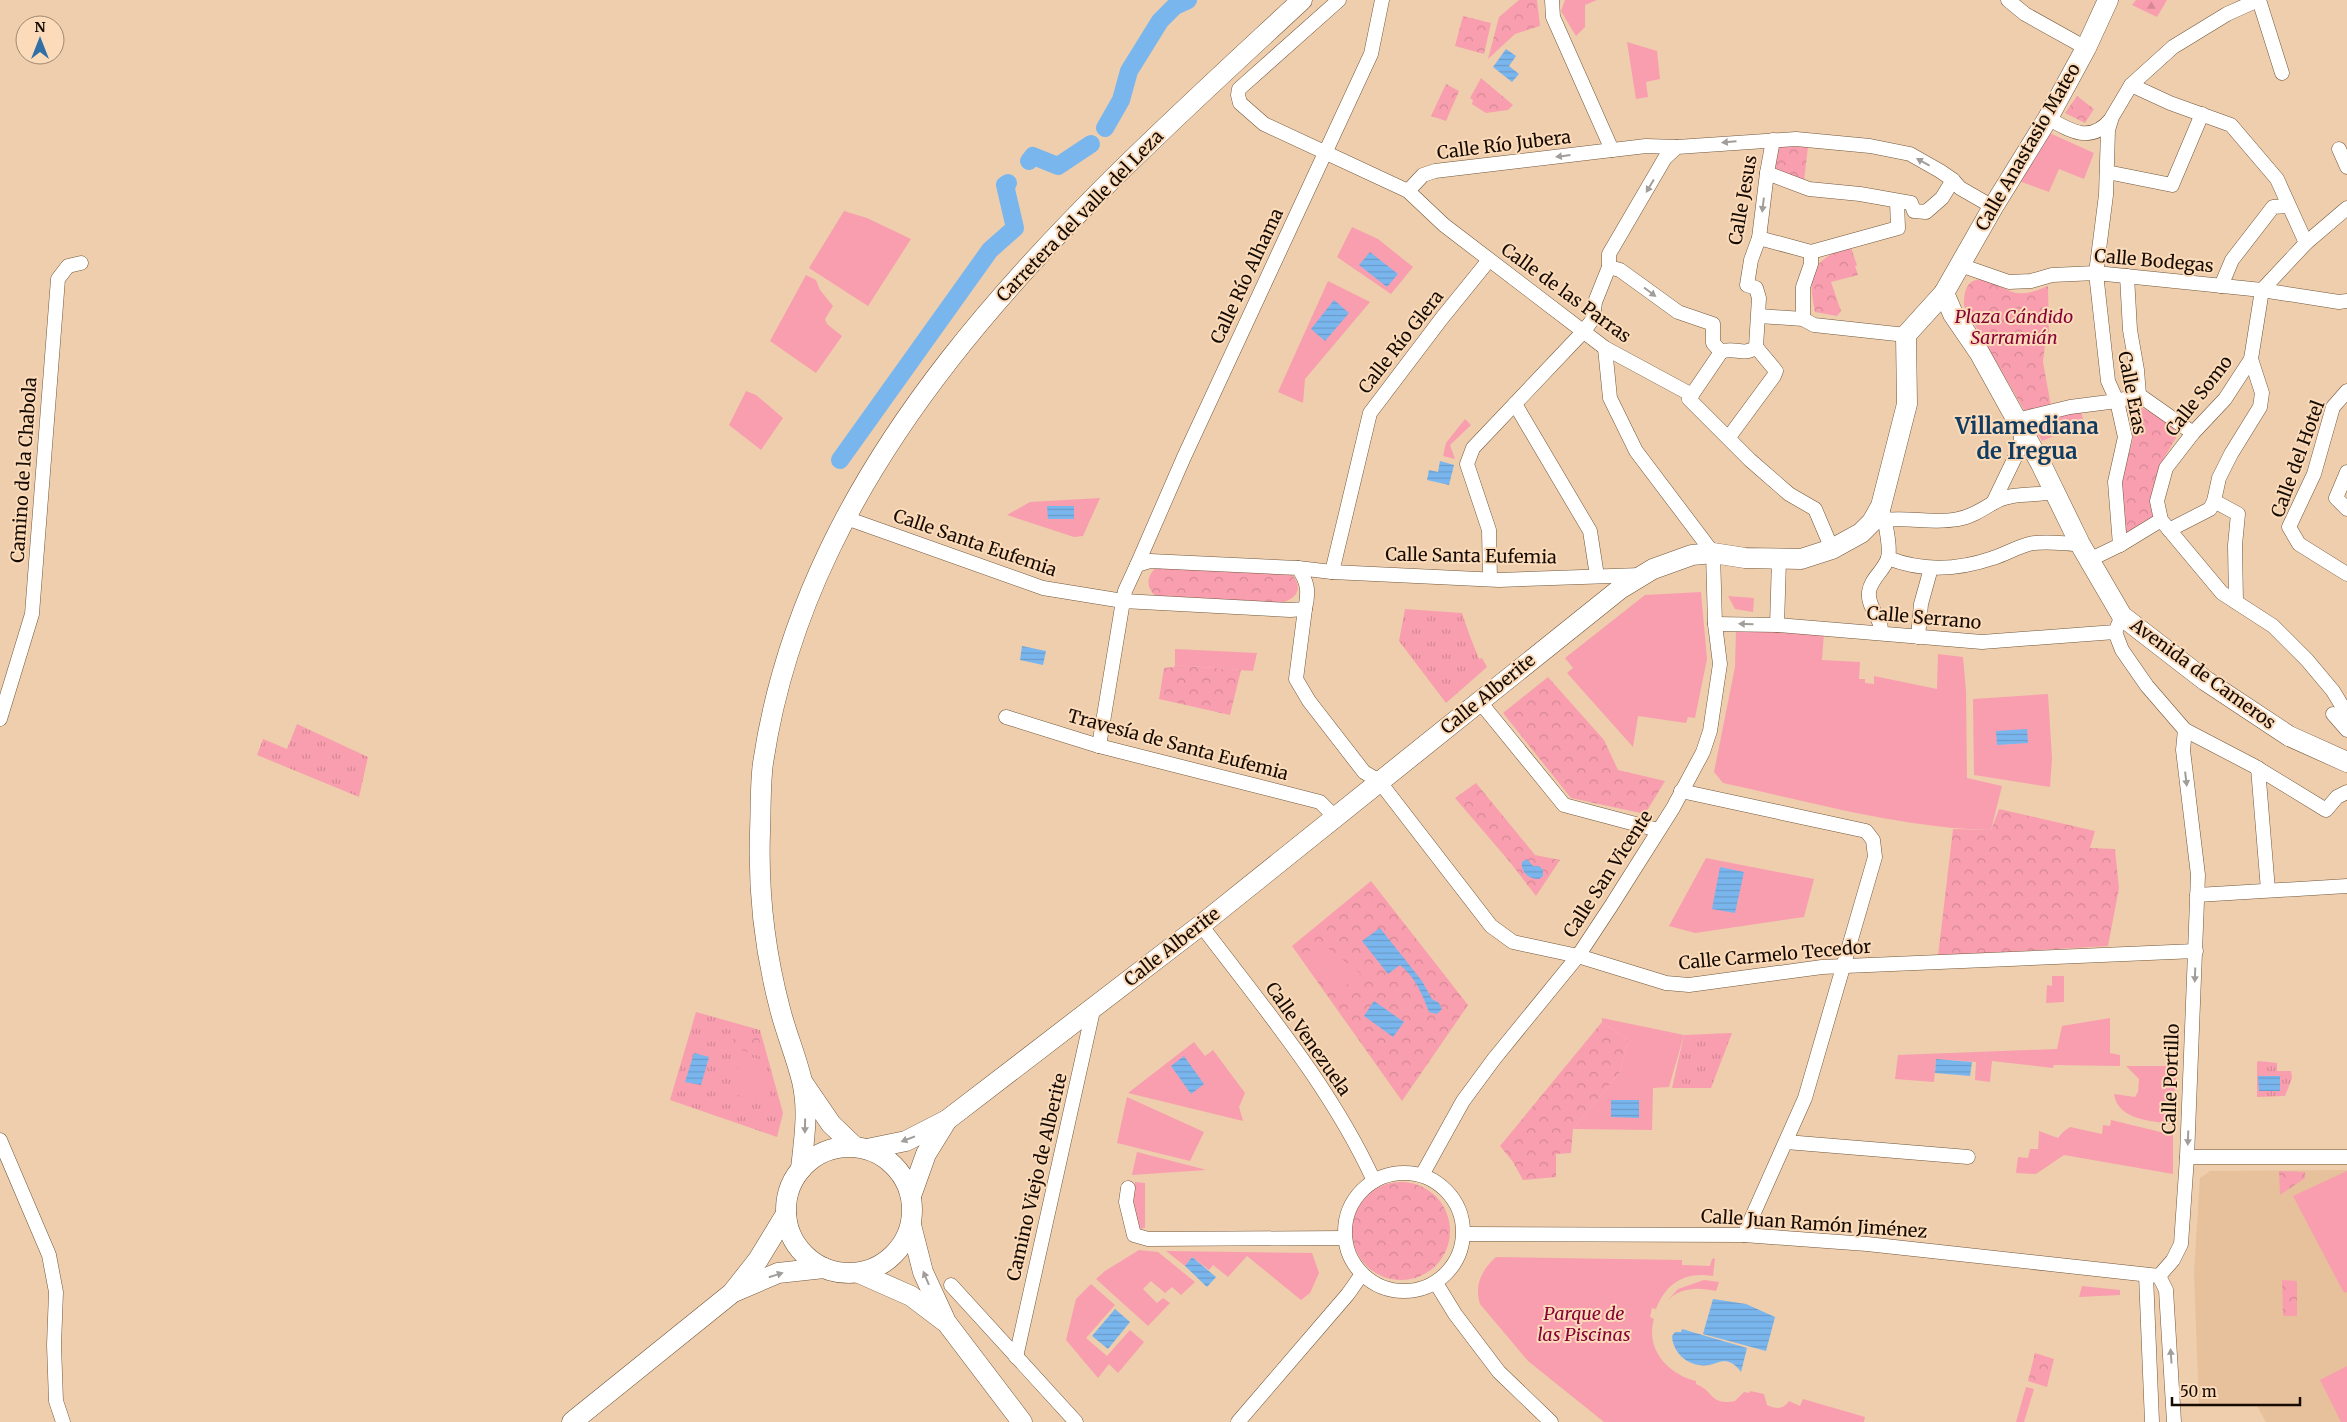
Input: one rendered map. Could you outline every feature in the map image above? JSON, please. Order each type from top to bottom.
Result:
[{"type":"main road","name":"Carretera del valle del Leza","points":[[801,1169],[806,1128],[803,1084],[779,1007],[764,919],[759,850],[763,765],[778,689],[803,606],[846,518],[911,410],[979,323],[1028,266],[1191,104],[1302,0]]},
{"type":"main road","name":"Calle Anastasio Mateo","points":[[1944,292],[1993,207],[2048,118],[2086,48],[2108,0]]},
{"type":"main road","points":[[1906,335],[1944,292]]},
{"type":"main road","name":"Avenida de Cameros","points":[[1944,292],[1953,314],[1979,352],[2019,425],[2085,552],[2118,624],[2289,736],[2347,762]]},
{"type":"main road","name":"Calle Alberite","points":[[861,1148],[906,1141],[948,1120],[1201,925],[1620,588],[1644,575],[1692,555],[1713,553],[1779,560],[1801,559],[1832,549],[1861,533],[1883,513],[1907,404],[1906,335]]},
{"type":"main road","name":"Carretera del valle del Leza","points":[[803,1084],[831,1124],[861,1148]]},
{"type":"main road","name":"Calle Alberite","points":[[911,1196],[926,1154],[948,1120]]},
{"type":"main road","points":[[911,1225],[906,1239],[887,1262],[859,1273],[841,1273],[824,1268],[809,1259],[797,1247],[789,1231],[786,1214],[787,1198],[792,1183],[801,1169],[812,1159],[825,1152],[840,1148],[861,1148],[890,1162],[900,1172],[911,1196],[911,1225],[923,1272],[946,1322],[1022,1422]]},
{"type":"main road","points":[[572,1422],[732,1293],[758,1260],[786,1214]]},
{"type":"main road","points":[[732,1293],[778,1273],[824,1268]]},
{"type":"main road","points":[[859,1273],[912,1296],[946,1322]]},
{"type":"street","name":"Calle de las Parras","points":[[1339,0],[1239,89],[1240,103],[1264,124],[1408,190],[1444,226],[1605,348],[1692,395],[1689,399],[1730,437],[1750,460],[1783,488],[1815,509],[1832,549]]},
{"type":"street","name":"Calle Río Alhama","points":[[1133,572],[1324,152],[1371,54],[1382,0]]},
{"type":"street","points":[[1552,0],[1554,18],[1612,150]]},
{"type":"street","points":[[2008,0],[2025,14],[2086,48]]},
{"type":"street","points":[[2048,118],[2069,130],[2089,134],[2103,129],[2112,118],[2131,84],[2172,47],[2227,14],[2259,0],[2282,73]]},
{"type":"street","points":[[2131,84],[2170,103],[2231,125],[2277,179],[2306,242]]},
{"type":"street","points":[[2107,172],[2172,184],[2202,114]]},
{"type":"street","name":"Calle Eras","points":[[2112,118],[2108,130],[2106,195],[2096,273],[2108,382],[2117,401],[2125,437],[2115,482],[2120,544]]},
{"type":"street","name":"Calle Río Jubera","points":[[1408,190],[1423,176],[1435,171],[1646,146],[1677,147],[1774,140],[1806,140],[1870,146],[1910,154],[1953,180],[1960,188],[1993,207]]},
{"type":"street","name":"Calle Jesus","points":[[1756,347],[1759,298],[1756,288],[1746,285],[1751,260],[1759,238],[1767,173],[1774,140]]},
{"type":"street","points":[[1490,580],[1489,530],[1467,464],[1473,448],[1583,332],[1593,319],[1595,302],[1609,267],[1609,254],[1666,158],[1677,147]]},
{"type":"street","points":[[2340,149],[2347,167]]},
{"type":"street","points":[[1767,173],[1809,189],[1860,194],[1911,203],[1914,211],[1926,212],[1942,198],[1953,180]]},
{"type":"street","points":[[1759,238],[1811,252],[1898,228],[1897,201]]},
{"type":"street","points":[[2221,286],[2232,260],[2273,207],[2288,206]]},
{"type":"street","points":[[2262,290],[2306,242],[2347,208]]},
{"type":"street","points":[[1803,319],[1803,286],[1810,264],[1811,252]]},
{"type":"street","name":"Calle Río Glera","points":[[1308,591],[1311,579],[1327,571],[1370,413],[1489,260]]},
{"type":"street","name":"Camino de la Chabola","points":[[0,719],[32,614],[58,279],[68,266],[81,263]]},
{"type":"street","name":"Calle Bodegas","points":[[1960,265],[2009,282],[2031,281],[2052,275],[2096,273],[2262,290],[2339,302],[2347,300]]},
{"type":"street","points":[[1609,267],[1620,270],[1678,312],[1713,324],[1713,343],[1721,352]]},
{"type":"street","points":[[2127,276],[2130,330],[2139,394],[2193,433]]},
{"type":"street","name":"Calle Somo","points":[[2165,525],[2157,501],[2166,468],[2193,433],[2225,399],[2251,359],[2262,290]]},
{"type":"street","points":[[1758,316],[1803,319],[1814,325],[1906,335]]},
{"type":"street","points":[[1692,395],[1721,352],[1725,350],[1746,352],[1756,347],[1776,371],[1730,437]]},
{"type":"street","points":[[1605,348],[1610,398],[1636,451],[1713,553]]},
{"type":"street","points":[[1888,558],[1906,565],[1931,568],[1967,566],[1995,558],[2030,543],[2085,552],[2120,544],[2210,509],[2220,478],[2231,454],[2260,407],[2262,392],[2251,359]]},
{"type":"street","name":"Calle del Hotel","points":[[2347,390],[2333,407],[2314,474],[2289,527],[2300,544],[2347,574]]},
{"type":"street","points":[[1881,632],[1882,625],[1870,604],[1869,593],[1872,580],[1888,558],[1883,513],[1932,522],[1960,519],[1989,508],[2020,447],[2019,425],[2070,407],[2117,401],[2139,394]]},
{"type":"street","points":[[1515,404],[1590,531],[1597,576]]},
{"type":"street","points":[[2347,472],[2336,498],[2347,509]]},
{"type":"street","points":[[1993,503],[2014,496],[2054,492]]},
{"type":"street","points":[[2214,501],[2238,514],[2235,545],[2236,602]]},
{"type":"street","name":"Calle Santa Eufemia","points":[[846,518],[1044,588],[1123,601],[1290,610],[1305,609]]},
{"type":"street","points":[[2165,525],[2222,593],[2273,626],[2308,660],[2333,691],[2342,709],[2347,730]]},
{"type":"street","name":"Calle San Vicente","points":[[1422,1175],[1463,1101],[1578,956],[1658,830],[1703,752],[1710,732],[1720,664],[1715,624],[1713,553]]},
{"type":"street","points":[[1777,625],[1779,560]]},
{"type":"street","name":"Calle Santa Eufemia","points":[[1133,572],[1150,561],[1490,580],[1644,575]]},
{"type":"street","points":[[1298,568],[1305,578],[1308,591],[1305,609]]},
{"type":"street","points":[[1918,637],[1922,604],[1931,568]]},
{"type":"street","points":[[1100,746],[1123,601],[1133,572]]},
{"type":"street","points":[[1133,572],[1131,589],[1139,598],[1156,603]]},
{"type":"street","name":"Calle Carmelo Tecedor","points":[[1305,609],[1296,679],[1309,701],[1364,772],[1379,781],[1491,926],[1513,942],[1578,956],[1666,983],[1690,985],[1822,967],[2196,951]]},
{"type":"street","name":"Calle Serrano","points":[[1715,624],[1777,625],[1881,632],[1982,642],[2118,624]]},
{"type":"street","points":[[2118,624],[2122,650],[2147,686],[2184,730],[2258,768],[2326,810],[2336,797],[2347,792]]},
{"type":"street","points":[[1480,702],[1564,805],[1658,830]]},
{"type":"street","name":"Travesía de Santa Eufemia","points":[[1006,717],[1100,746],[1320,802],[1335,817]]},
{"type":"street","name":"Calle Portillo","points":[[2153,1275],[2173,1260],[2181,1244],[2187,1157],[2198,875],[2183,750],[2184,730]]},
{"type":"street","points":[[2258,768],[2268,890]]},
{"type":"street","points":[[1681,791],[1866,831],[1873,840],[1875,857],[1845,967],[1805,1098],[1744,1236]]},
{"type":"street","points":[[2197,895],[2347,886]]},
{"type":"street","name":"Calle Venezuela","points":[[1201,925],[1303,1059],[1344,1124],[1374,1181]]},
{"type":"street","name":"Camino Viejo de Alberite","points":[[1016,1357],[1094,1006]]},
{"type":"street","points":[[0,1140],[49,1255],[56,1292],[54,1345],[56,1401],[63,1422]]},
{"type":"street","points":[[1786,1142],[1968,1157]]},
{"type":"street","points":[[2187,1157],[2347,1157]]},
{"type":"street","points":[[1404,1172],[1422,1175],[1438,1182],[1452,1196],[1462,1214],[1464,1234],[1461,1253],[1451,1270],[1436,1283],[1418,1290],[1398,1292],[1378,1286],[1362,1274],[1350,1258],[1345,1238],[1345,1221],[1351,1205],[1360,1191],[1374,1181],[1388,1174],[1404,1172]]},
{"type":"street","points":[[1128,1188],[1126,1202],[1134,1235],[1148,1239],[1345,1238]]},
{"type":"street","name":"Calle Juan Ramón Jiménez","points":[[1464,1234],[1744,1236],[1867,1244],[2153,1275]]},
{"type":"street","points":[[1238,1422],[1348,1294],[1362,1274]]},
{"type":"street","points":[[2152,1422],[2153,1275]]},
{"type":"street","points":[[2153,1275],[2166,1290],[2174,1422]]},
{"type":"street","points":[[1436,1283],[1455,1314],[1498,1372],[1551,1422]]},
{"type":"street","points":[[951,1286],[1076,1422]]},
{"type":"shaded area","points":[[2347,1170],[2347,1422],[2266,1422],[2257,1406],[2199,1406],[2194,1272],[2200,1178],[2210,1171]]},
{"type":"green space","points":[[1519,0],[1537,0],[1540,26],[1515,34],[1488,59],[1499,17]]},
{"type":"green space","points":[[1565,0],[1597,0],[1585,5],[1585,27],[1576,36],[1561,11]]},
{"type":"green space","points":[[2136,0],[2167,0],[2157,17],[2132,5]]},
{"type":"green space","points":[[1463,16],[1491,23],[1484,54],[1455,46]]},
{"type":"green space","points":[[1627,42],[1657,51],[1660,79],[1646,82],[1648,97],[1636,99]]},
{"type":"green space","points":[[1481,78],[1513,105],[1508,110],[1486,113],[1472,104],[1473,100],[1470,98]]},
{"type":"green space","points":[[1446,84],[1459,91],[1446,121],[1431,116]]},
{"type":"green space","points":[[2077,96],[2094,109],[2085,123],[2065,113]]},
{"type":"green space","points":[[2045,131],[2094,153],[2084,179],[2059,169],[2049,192],[2019,181]]},
{"type":"green space","points":[[1778,146],[1808,147],[1804,181],[1773,172]]},
{"type":"green space","points":[[844,211],[867,218],[911,239],[868,306],[809,268]]},
{"type":"green space","points":[[1352,227],[1378,239],[1413,267],[1391,294],[1337,257]]},
{"type":"green space","points":[[1850,245],[1857,265],[1855,266],[1858,275],[1831,282],[1841,311],[1837,316],[1815,312],[1812,277],[1815,270],[1827,257]]},
{"type":"green space","points":[[806,275],[816,280],[820,290],[833,306],[825,319],[827,324],[842,336],[816,373],[770,341]]},
{"type":"green space","name":"Plaza Cándido Sarramián","points":[[1980,279],[2019,293],[2036,291],[2048,286],[2049,337],[2046,336],[2043,362],[2051,406],[2079,403],[2084,423],[2042,441],[1964,306],[1966,288],[1971,282]]},
{"type":"green space","points":[[1328,281],[1370,302],[1305,379],[1303,403],[1278,392]]},
{"type":"green space","points":[[746,391],[756,395],[783,418],[761,450],[729,425]]},
{"type":"green space","points":[[2138,406],[2172,422],[2176,438],[2164,459],[2155,484],[2156,518],[2124,535],[2121,482],[2133,439],[2129,412]]},
{"type":"green space","points":[[1465,419],[1471,425],[1450,445],[1455,459],[1443,456],[1446,443]]},
{"type":"green space","points":[[1100,498],[1083,536],[1074,537],[1007,515],[1030,502]]},
{"type":"green space","points":[[1158,566],[1291,573],[1298,589],[1290,599],[1278,604],[1157,597],[1150,590],[1148,582],[1151,573]]},
{"type":"green space","points":[[1701,592],[1707,659],[1695,718],[1688,717],[1686,723],[1638,716],[1633,747],[1567,673],[1573,668],[1565,658],[1645,595]]},
{"type":"green space","points":[[1728,596],[1754,598],[1753,612],[1735,609]]},
{"type":"green space","points":[[1405,609],[1462,613],[1479,659],[1482,658],[1487,667],[1446,703],[1399,641]]},
{"type":"green space","points":[[1736,630],[1824,633],[1822,660],[1860,662],[1859,679],[1865,679],[1865,683],[1874,684],[1874,676],[1937,689],[1938,654],[1963,657],[1966,691],[1967,778],[2002,786],[1991,830],[1957,828],[1890,819],[1723,783],[1714,772],[1735,667]]},
{"type":"green space","points":[[1175,649],[1257,653],[1253,671],[1175,665]]},
{"type":"green space","points":[[1175,665],[1241,670],[1230,715],[1159,699],[1164,668],[1174,667]]},
{"type":"green space","points":[[1548,677],[1604,740],[1618,770],[1665,781],[1645,814],[1571,798],[1503,713]]},
{"type":"green space","points":[[2048,694],[2052,758],[2050,787],[1974,775],[1973,699]]},
{"type":"green space","points":[[297,724],[368,757],[359,797],[257,755],[263,739],[287,749]]},
{"type":"green space","points":[[1476,783],[1535,855],[1560,860],[1536,896],[1455,798]]},
{"type":"green space","points":[[1999,809],[2095,831],[2090,848],[2115,849],[2119,888],[2108,946],[1938,956],[1953,829],[1991,830]]},
{"type":"green space","points":[[1706,858],[1814,879],[1804,917],[1695,933],[1669,926]]},
{"type":"green space","points":[[1371,881],[1468,1005],[1402,1101],[1292,946]]},
{"type":"green space","points":[[1320,942],[1361,974],[1335,994],[1306,954]]},
{"type":"green space","points":[[2052,976],[2064,976],[2064,1002],[2046,1003],[2047,985],[2052,986]]},
{"type":"green space","points":[[696,1012],[760,1030],[783,1113],[777,1137],[670,1100]]},
{"type":"green space","points":[[1602,1018],[1684,1035],[1669,1087],[1653,1088],[1652,1130],[1573,1129],[1620,1072],[1628,1040],[1602,1022]]},
{"type":"green space","points":[[2110,1018],[2110,1053],[2120,1055],[2120,1066],[2054,1065],[2053,1068],[1992,1061],[1990,1082],[1975,1080],[1976,1062],[1936,1059],[1934,1082],[1895,1079],[1898,1055],[2057,1049],[2062,1026]]},
{"type":"green space","points":[[1602,1022],[1628,1040],[1620,1072],[1573,1129],[1571,1153],[1556,1154],[1556,1177],[1523,1180],[1513,1162],[1500,1146]]},
{"type":"green space","points":[[736,1031],[759,1038],[764,1058],[731,1046]]},
{"type":"green space","points":[[1732,1033],[1711,1088],[1672,1088],[1684,1035]]},
{"type":"green space","points":[[1194,1042],[1205,1056],[1213,1050],[1245,1093],[1239,1107],[1243,1121],[1128,1093]]},
{"type":"green space","points":[[741,1054],[762,1060],[773,1106],[731,1093]]},
{"type":"green space","points":[[2257,1062],[2277,1063],[2277,1071],[2291,1071],[2292,1078],[2285,1096],[2257,1097]]},
{"type":"green space","points":[[2126,1066],[2177,1066],[2173,1124],[2138,1118],[2122,1110],[2114,1094],[2135,1097],[2138,1092],[2139,1079]]},
{"type":"green space","points":[[1127,1097],[1204,1132],[1190,1161],[1117,1143]]},
{"type":"green space","points":[[2111,1120],[2173,1135],[2173,1174],[2064,1155],[2036,1174],[2016,1173],[2018,1157],[2028,1158],[2030,1149],[2038,1149],[2039,1131],[2058,1138],[2070,1127],[2102,1134],[2103,1125],[2110,1126]]},
{"type":"green space","points":[[1137,1152],[1203,1169],[1206,1170],[1132,1175]]},
{"type":"green space","points":[[2279,1171],[2305,1172],[2305,1178],[2280,1195]]},
{"type":"green space","points":[[2347,1171],[2347,1292],[2344,1293],[2293,1196]]},
{"type":"green space","points":[[1135,1182],[1145,1183],[1145,1228],[1139,1229],[1131,1201]]},
{"type":"green space","points":[[1401,1182],[1420,1186],[1436,1196],[1446,1212],[1450,1231],[1446,1250],[1436,1266],[1420,1276],[1401,1280],[1382,1276],[1366,1266],[1356,1250],[1352,1231],[1356,1212],[1366,1196],[1382,1186]]},
{"type":"green space","points":[[1139,1250],[1158,1252],[1195,1282],[1181,1295],[1172,1287],[1165,1293],[1151,1281],[1143,1289],[1157,1303],[1163,1298],[1170,1303],[1148,1326],[1096,1279],[1105,1271]]},
{"type":"green space","points":[[1166,1251],[1312,1253],[1319,1273],[1310,1293],[1301,1300],[1247,1256],[1228,1277],[1213,1265],[1209,1270],[1192,1257],[1185,1266]]},
{"type":"green space","name":"Parque de las Piscinas","points":[[1496,1257],[1682,1260],[1682,1265],[1710,1266],[1712,1259],[1715,1258],[1713,1276],[1694,1275],[1685,1277],[1665,1292],[1656,1309],[1652,1308],[1650,1317],[1654,1319],[1653,1340],[1661,1359],[1676,1373],[1696,1381],[1696,1384],[1716,1400],[1735,1401],[1744,1392],[1749,1393],[1750,1391],[1764,1394],[1767,1405],[1773,1407],[1782,1407],[1789,1401],[1800,1406],[1803,1399],[1865,1417],[1864,1422],[1604,1422],[1528,1361],[1480,1304],[1478,1290],[1480,1278]]},
{"type":"green space","points":[[1704,1280],[1719,1282],[1716,1291],[1690,1289],[1672,1296],[1667,1301],[1678,1289]]},
{"type":"green space","points":[[2282,1280],[2297,1281],[2297,1316],[2283,1316]]},
{"type":"green space","points":[[1091,1284],[1115,1305],[1086,1338],[1107,1356],[1130,1330],[1144,1342],[1118,1373],[1109,1364],[1098,1378],[1066,1340],[1076,1299]]},
{"type":"green space","points":[[2082,1286],[2120,1290],[2120,1295],[2079,1297]]},
{"type":"green space","points":[[2035,1353],[2054,1359],[2047,1387],[2028,1381]]},
{"type":"green space","points":[[2347,1366],[2347,1422],[2341,1422],[2320,1380]]},
{"type":"green space","points":[[2026,1387],[2034,1389],[2024,1422],[2016,1422]]},
{"type":"water","points":[[1506,49],[1516,56],[1509,66],[1519,74],[1512,82],[1493,67]]},
{"type":"water","points":[[1370,252],[1398,274],[1387,287],[1359,265]]},
{"type":"water","points":[[1334,300],[1349,313],[1325,341],[1311,329]]},
{"type":"water","points":[[1440,461],[1454,465],[1449,485],[1427,480],[1429,470],[1438,472]]},
{"type":"water","points":[[1047,506],[1074,506],[1074,519],[1048,519]]},
{"type":"water","points":[[1022,646],[1046,651],[1043,665],[1020,660]]},
{"type":"water","points":[[2027,729],[2028,743],[1997,745],[1996,731]]},
{"type":"water","points":[[1527,859],[1533,866],[1539,866],[1543,870],[1543,876],[1536,879],[1526,875],[1522,862]]},
{"type":"water","points":[[1720,867],[1744,872],[1735,913],[1712,909]]},
{"type":"water","points":[[1380,928],[1422,981],[1432,999],[1439,1003],[1442,1009],[1437,1014],[1429,1012],[1418,987],[1406,970],[1400,965],[1388,974],[1362,941]]},
{"type":"water","points":[[1374,1001],[1404,1022],[1393,1037],[1364,1016]]},
{"type":"water","points":[[694,1053],[709,1057],[701,1085],[685,1082]]},
{"type":"water","points":[[1184,1056],[1204,1084],[1191,1094],[1171,1066]]},
{"type":"water","points":[[1936,1059],[1972,1062],[1970,1076],[1935,1073]]},
{"type":"water","points":[[2258,1076],[2280,1076],[2280,1091],[2259,1091]]},
{"type":"water","points":[[1611,1100],[1639,1100],[1639,1118],[1611,1117]]},
{"type":"water","points":[[1192,1257],[1216,1277],[1207,1287],[1185,1266]]},
{"type":"water","points":[[1713,1299],[1746,1304],[1775,1317],[1766,1351],[1703,1334]]},
{"type":"water","points":[[1115,1309],[1130,1322],[1108,1349],[1092,1336]]},
{"type":"water","points":[[1682,1329],[1747,1348],[1741,1372],[1728,1362],[1723,1361],[1702,1365],[1684,1359],[1676,1349],[1672,1336],[1675,1332],[1681,1332]]},
{"type":"waterway","points":[[1105,128],[1121,100],[1129,71],[1160,21],[1175,6],[1188,0]]},
{"type":"waterway","points":[[1029,161],[1033,156],[1058,166],[1091,144]]},
{"type":"waterway","points":[[840,460],[990,250],[1015,228],[1005,185],[1008,183]]},
{"type":"district","name":"Villamediana de Iregua","points":[[2027,438]]}]
